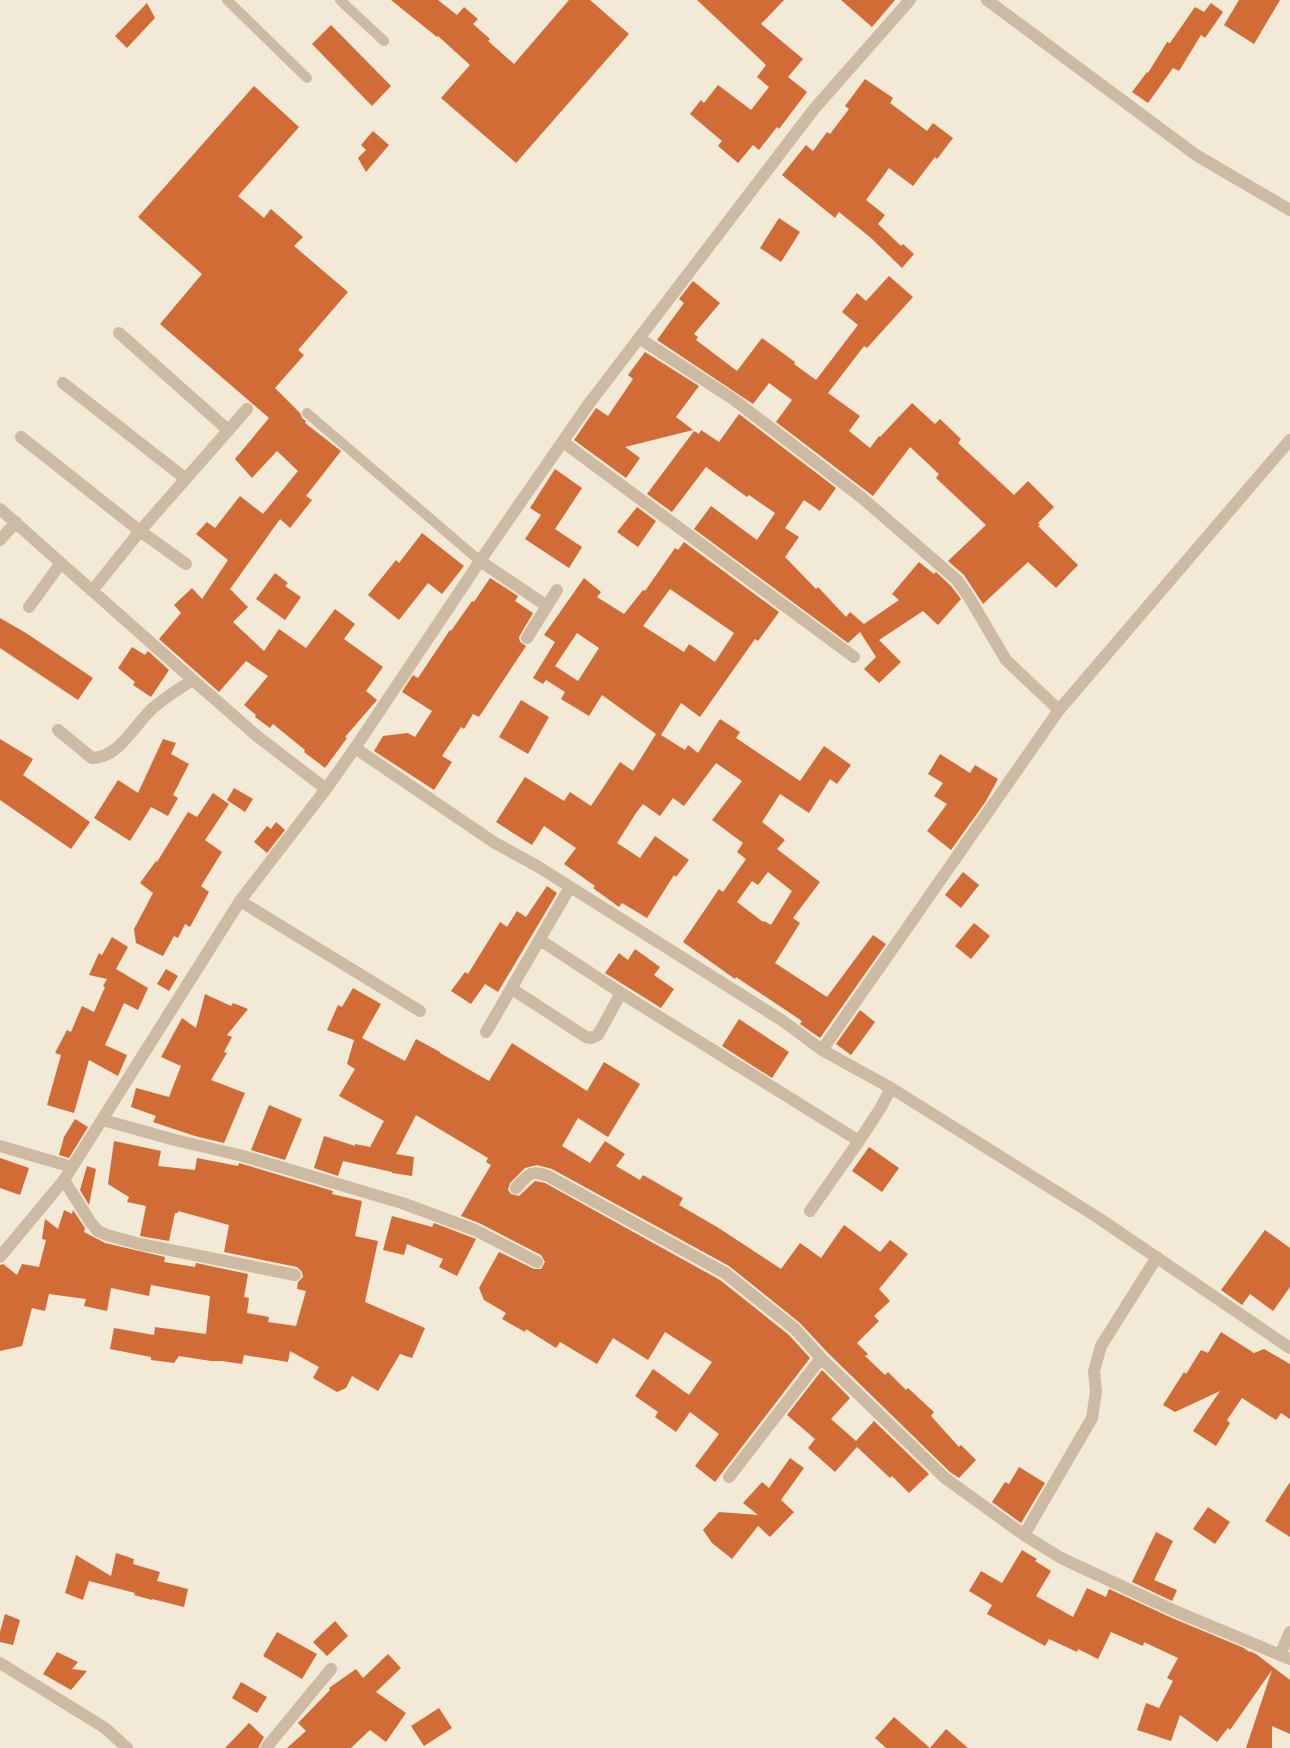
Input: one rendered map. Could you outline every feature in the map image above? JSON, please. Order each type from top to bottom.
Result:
[{"type":"street","points":[[0,1257],[64,1180],[240,901],[355,748],[480,561],[588,405],[814,109],[910,0]]},
{"type":"street","points":[[987,0],[1196,155],[1290,210]]},
{"type":"street","points":[[119,333],[228,430]]},
{"type":"street","points":[[639,338],[732,399],[862,497],[957,580],[1006,660],[1059,710]]},
{"type":"street","points":[[63,383],[186,479]]},
{"type":"street","points":[[92,591],[140,531],[247,409]]},
{"type":"street","points":[[21,437],[140,531],[186,564]]},
{"type":"street","points":[[822,1050],[1059,710],[1290,440]]},
{"type":"street","points":[[563,442],[854,657]]},
{"type":"street","points":[[0,508],[257,736],[326,788]]},
{"type":"street","points":[[0,540],[16,522]]},
{"type":"street","points":[[480,561],[548,606]]},
{"type":"street","points":[[29,607],[61,563]]},
{"type":"street","points":[[527,638],[557,590]]},
{"type":"street","points":[[58,730],[92,758],[104,756],[118,746],[153,708],[193,680]]},
{"type":"street","points":[[355,748],[495,843],[537,866],[783,1022],[822,1050],[891,1088],[985,1146],[1157,1257],[1290,1348]]},
{"type":"street","points":[[486,1032],[570,887]]},
{"type":"street","points":[[240,901],[420,1011]]},
{"type":"street","points":[[540,940],[621,993],[859,1141]]},
{"type":"street","points":[[512,989],[586,1038],[598,1035],[621,993]]},
{"type":"street","points":[[810,1212],[880,1109],[891,1088]]},
{"type":"street","points":[[103,1120],[174,1140],[243,1156],[402,1203],[475,1230],[537,1262]]},
{"type":"street","points":[[0,1146],[72,1167]]},
{"type":"street","points":[[516,1188],[528,1174],[538,1172],[548,1176],[725,1273],[795,1329],[820,1358],[945,1478],[1024,1535],[1062,1558],[1175,1610],[1285,1657],[1290,1632]]},
{"type":"street","points":[[64,1180],[91,1223],[98,1231],[107,1235],[140,1244],[295,1275]]},
{"type":"street","points":[[1024,1535],[1092,1418],[1096,1392],[1094,1371],[1101,1346],[1157,1257]]},
{"type":"street","points":[[729,1476],[820,1358]]},
{"type":"street","points":[[0,1663],[105,1728],[127,1748]]},
{"type":"street","points":[[266,1748],[331,1669]]},
{"type":"lane","points":[[227,0],[307,78]]},
{"type":"lane","points":[[340,0],[384,41]]},
{"type":"lane","points":[[307,413],[480,561]]},
{"type":"building","points":[[391,0],[438,0],[457,15],[464,7],[478,19],[473,24],[490,39],[488,41],[514,64],[569,0],[590,0],[629,34],[516,163],[441,98],[470,65],[438,36]]},
{"type":"building","points":[[697,0],[784,0],[761,24],[803,59],[788,77],[807,92],[779,129],[777,127],[759,150],[753,145],[738,163],[718,146],[722,141],[690,114],[701,100],[704,103],[718,85],[751,110],[769,87],[757,77],[766,65]]},
{"type":"building","points":[[841,0],[895,0],[872,27]]},
{"type":"building","points":[[1239,0],[1280,0],[1254,44],[1224,25]]},
{"type":"building","points":[[147,3],[155,18],[127,48],[115,36]]},
{"type":"building","points":[[1211,3],[1223,12],[1205,38],[1201,35],[1179,71],[1173,68],[1148,103],[1132,92],[1148,73],[1167,42],[1170,43],[1195,7],[1204,12]]},
{"type":"building","points":[[331,25],[391,86],[372,106],[312,44]]},
{"type":"building","points":[[865,79],[893,98],[890,103],[927,131],[933,123],[953,138],[937,159],[935,157],[913,186],[889,168],[866,200],[885,215],[878,224],[901,246],[903,244],[914,254],[902,268],[871,238],[839,212],[835,218],[782,175],[806,145],[813,151],[827,132],[830,134],[849,109],[845,106]]},
{"type":"building","points":[[254,86],[299,127],[238,196],[264,218],[271,209],[303,237],[294,246],[348,292],[298,350],[304,355],[275,388],[300,413],[306,421],[305,423],[341,451],[306,496],[312,500],[290,528],[280,519],[230,589],[248,607],[233,622],[264,651],[279,629],[306,648],[335,609],[355,624],[344,639],[383,667],[366,691],[377,700],[345,737],[347,738],[325,768],[273,724],[270,728],[255,717],[256,715],[244,705],[268,676],[246,661],[219,692],[159,639],[181,613],[174,605],[192,588],[202,599],[228,560],[196,534],[207,522],[215,528],[240,496],[263,514],[298,471],[277,451],[252,478],[235,459],[269,418],[160,324],[202,274],[138,217]]},
{"type":"building","points":[[373,131],[389,145],[366,172],[358,158],[366,150],[361,145]]},
{"type":"building","points":[[779,218],[800,232],[781,262],[760,248]]},
{"type":"building","points":[[889,276],[913,297],[867,348],[864,346],[828,393],[860,416],[849,431],[870,448],[879,436],[912,403],[935,424],[940,419],[961,439],[958,443],[1014,495],[1028,481],[1054,507],[1038,523],[1040,525],[1038,526],[1078,565],[1056,588],[1028,562],[983,604],[964,575],[948,561],[986,525],[936,478],[939,474],[910,447],[873,496],[776,422],[792,400],[769,383],[753,404],[657,340],[684,303],[679,299],[693,281],[720,303],[694,334],[698,337],[696,340],[737,371],[762,338],[816,380],[858,325],[842,312],[857,293],[866,301]]},
{"type":"building","points":[[645,352],[699,386],[676,417],[693,430],[625,447],[640,458],[626,478],[574,440],[596,408],[608,416],[633,379],[628,375]]},
{"type":"building","points":[[739,414],[836,488],[820,511],[804,500],[785,528],[799,537],[785,557],[816,589],[818,587],[846,617],[850,612],[864,624],[899,600],[892,594],[919,562],[934,574],[936,572],[961,599],[938,625],[923,611],[879,640],[901,662],[879,683],[864,669],[876,657],[860,632],[848,643],[694,529],[711,506],[757,540],[775,513],[749,495],[747,497],[706,467],[672,512],[647,494],[694,431],[699,434],[701,430],[719,442]]},
{"type":"building","points":[[555,469],[582,488],[555,529],[582,547],[569,568],[525,539],[541,515],[530,508]]},
{"type":"building","points":[[637,507],[656,521],[638,547],[617,532]]},
{"type":"building","points":[[422,533],[464,566],[442,594],[428,583],[399,620],[368,595],[396,560],[399,563]]},
{"type":"building","points":[[684,542],[779,612],[758,641],[755,639],[700,717],[681,703],[661,735],[685,750],[688,745],[698,753],[720,719],[740,732],[736,738],[800,781],[824,746],[851,765],[837,784],[830,779],[809,813],[780,794],[762,822],[785,840],[777,849],[820,882],[793,918],[800,923],[775,963],[827,997],[873,935],[886,944],[820,1038],[800,1024],[802,1021],[736,977],[735,979],[683,942],[719,889],[723,892],[746,859],[737,852],[743,843],[712,820],[742,781],[716,763],[684,806],[673,798],[660,816],[643,804],[617,843],[640,858],[655,836],[689,860],[676,877],[674,875],[647,918],[622,903],[619,907],[593,888],[595,886],[564,864],[576,848],[544,826],[532,845],[496,822],[525,777],[564,801],[570,792],[591,806],[620,762],[633,771],[656,734],[602,695],[589,716],[561,699],[565,692],[546,680],[543,684],[533,678],[555,642],[544,635],[584,578],[601,592],[597,597],[624,614],[643,590],[645,591],[675,548],[678,550]],"holes":[[[670,589],[734,633],[715,662],[689,644],[684,652],[643,626]],[[577,633],[599,648],[578,681],[555,666]],[[768,872],[792,891],[771,925],[763,922],[737,902],[752,881],[758,885]]]},
{"type":"building","points":[[275,573],[288,583],[285,586],[301,597],[285,620],[256,599]]},
{"type":"building","points":[[490,578],[518,596],[515,601],[533,613],[519,637],[520,642],[526,646],[479,717],[473,714],[464,729],[461,727],[442,756],[452,762],[434,790],[374,751],[383,736],[408,733],[415,737],[432,711],[402,692],[413,675],[418,678],[450,630],[472,601],[474,602]]},
{"type":"building","points":[[0,618],[93,678],[78,700],[0,648]]},
{"type":"building","points":[[132,647],[145,655],[148,651],[169,670],[151,697],[133,685],[135,682],[118,668]]},
{"type":"building","points":[[521,700],[549,717],[528,754],[499,737]]},
{"type":"building","points":[[0,739],[33,759],[23,775],[90,822],[71,849],[0,800]]},
{"type":"building","points":[[163,739],[176,743],[171,754],[189,764],[173,795],[178,798],[168,816],[151,807],[130,841],[94,818],[118,780],[138,793]]},
{"type":"building","points":[[940,754],[970,773],[975,765],[998,779],[986,801],[951,850],[927,831],[947,804],[934,796],[943,783],[928,774]]},
{"type":"building","points":[[234,788],[253,799],[245,812],[227,800]]},
{"type":"building","points":[[213,793],[229,804],[205,840],[222,852],[201,886],[209,892],[190,927],[185,924],[178,938],[174,936],[163,956],[136,943],[134,929],[153,893],[140,883],[157,862],[188,812],[197,817]]},
{"type":"building","points":[[276,822],[285,830],[267,853],[254,842],[267,826],[271,829]]},
{"type":"building","points":[[963,872],[979,885],[961,908],[945,895]]},
{"type":"building","points":[[547,886],[557,893],[498,992],[485,984],[471,1004],[451,991],[465,972],[468,974],[500,922],[507,927],[517,911],[526,917]]},
{"type":"building","points":[[974,923],[990,936],[971,959],[955,946]]},
{"type":"building","points":[[112,937],[128,947],[116,969],[148,988],[138,1010],[124,1003],[105,1045],[127,1055],[118,1076],[89,1060],[74,1113],[47,1105],[61,1055],[55,1053],[67,1030],[71,1032],[82,1006],[94,1012],[105,987],[103,986],[107,979],[89,975],[99,953],[102,955]]},
{"type":"building","points":[[635,949],[660,967],[654,975],[674,989],[661,1008],[605,973],[619,953],[628,960]]},
{"type":"building","points":[[166,969],[178,976],[169,991],[157,984]]},
{"type":"building","points":[[353,988],[381,1004],[362,1038],[405,1061],[416,1039],[489,1081],[512,1043],[587,1091],[604,1062],[640,1084],[608,1137],[578,1118],[562,1146],[590,1163],[605,1141],[625,1154],[616,1166],[640,1180],[643,1175],[683,1198],[679,1205],[717,1227],[781,1269],[800,1243],[821,1258],[844,1225],[880,1252],[890,1240],[908,1254],[879,1289],[890,1301],[874,1316],[879,1321],[857,1343],[868,1354],[865,1356],[885,1375],[888,1372],[906,1390],[908,1388],[934,1412],[931,1416],[959,1447],[961,1445],[976,1460],[959,1478],[950,1472],[827,1352],[800,1323],[729,1266],[552,1169],[537,1165],[525,1168],[510,1183],[508,1190],[511,1194],[519,1196],[535,1181],[545,1183],[720,1280],[789,1335],[810,1358],[715,1482],[695,1466],[719,1434],[690,1412],[676,1432],[655,1417],[658,1412],[635,1396],[653,1369],[689,1395],[712,1362],[665,1332],[648,1360],[613,1338],[597,1364],[560,1342],[556,1348],[526,1329],[525,1332],[502,1319],[506,1313],[484,1300],[479,1288],[499,1252],[534,1269],[541,1269],[545,1262],[541,1255],[479,1223],[461,1216],[491,1165],[486,1162],[488,1158],[416,1115],[396,1154],[414,1157],[412,1176],[343,1161],[338,1176],[314,1168],[324,1136],[355,1146],[355,1144],[370,1147],[384,1121],[339,1096],[355,1069],[347,1064],[354,1040],[327,1030],[338,1005],[342,1007]]},
{"type":"building","points":[[205,994],[231,1006],[233,1003],[248,1009],[227,1035],[232,1037],[224,1052],[227,1053],[211,1080],[245,1093],[224,1143],[195,1136],[153,1122],[156,1116],[131,1107],[136,1088],[169,1097],[181,1066],[161,1057],[182,1018],[196,1028]]},
{"type":"building","points":[[860,1010],[875,1022],[851,1055],[836,1044]]},
{"type":"building","points":[[739,1019],[789,1052],[772,1078],[722,1046]]},
{"type":"building","points":[[269,1105],[302,1119],[285,1160],[251,1150]]},
{"type":"building","points":[[75,1119],[88,1127],[69,1158],[59,1155],[64,1137]]},
{"type":"building","points":[[114,1141],[161,1151],[158,1166],[195,1170],[197,1158],[238,1166],[239,1163],[333,1191],[332,1194],[362,1201],[355,1236],[378,1241],[365,1302],[425,1328],[412,1358],[400,1354],[378,1391],[352,1376],[346,1388],[337,1392],[313,1378],[319,1367],[290,1351],[288,1362],[244,1355],[242,1364],[179,1356],[174,1363],[151,1360],[151,1357],[110,1349],[114,1328],[154,1335],[155,1327],[206,1334],[210,1296],[151,1285],[149,1296],[111,1288],[107,1311],[84,1306],[86,1299],[49,1294],[45,1311],[32,1308],[22,1346],[0,1351],[0,1265],[3,1264],[17,1275],[22,1264],[39,1267],[46,1240],[42,1239],[45,1219],[58,1229],[64,1210],[72,1214],[73,1210],[85,1228],[84,1232],[105,1243],[165,1257],[164,1262],[195,1267],[196,1263],[248,1274],[244,1297],[249,1298],[247,1313],[269,1317],[268,1322],[296,1326],[306,1291],[297,1289],[298,1282],[303,1277],[302,1272],[297,1267],[224,1252],[229,1225],[178,1211],[178,1213],[175,1213],[169,1241],[140,1236],[146,1206],[127,1202],[129,1197],[108,1184]]},
{"type":"building","points":[[869,1147],[899,1168],[882,1192],[852,1171]]},
{"type":"building","points":[[0,1158],[29,1168],[20,1195],[0,1188]]},
{"type":"building","points":[[87,1166],[96,1169],[89,1205],[80,1190]]},
{"type":"building","points":[[392,1216],[432,1227],[434,1223],[476,1239],[457,1276],[439,1267],[443,1259],[407,1244],[404,1255],[383,1250]]},
{"type":"building","points":[[1265,1230],[1290,1248],[1290,1287],[1273,1311],[1250,1294],[1242,1305],[1221,1290]]},
{"type":"building","points":[[1221,1332],[1254,1353],[1264,1349],[1290,1364],[1290,1419],[1281,1413],[1276,1420],[1242,1398],[1227,1420],[1230,1423],[1216,1446],[1193,1431],[1220,1391],[1175,1412],[1163,1405],[1201,1350],[1208,1353]]},
{"type":"building","points":[[822,1370],[850,1398],[831,1419],[856,1441],[874,1421],[929,1474],[909,1493],[857,1447],[835,1472],[808,1448],[815,1439],[787,1415]]},
{"type":"building","points":[[790,1458],[804,1468],[781,1500],[794,1512],[770,1537],[758,1526],[732,1559],[712,1543],[703,1530],[719,1512],[758,1515],[743,1503],[762,1482],[769,1488]]},
{"type":"building","points":[[1019,1467],[1045,1483],[1021,1523],[992,1502],[1005,1482],[1009,1484]]},
{"type":"building","points":[[1290,1482],[1290,1537],[1265,1521]]},
{"type":"building","points":[[1208,1507],[1230,1522],[1215,1544],[1193,1529]]},
{"type":"building","points":[[1156,1532],[1173,1541],[1154,1580],[1177,1590],[1172,1601],[1132,1582]]},
{"type":"building","points":[[1022,1550],[1037,1559],[1035,1561],[1051,1571],[1036,1596],[1073,1617],[1087,1588],[1106,1597],[1109,1589],[1256,1654],[1290,1680],[1290,1734],[1272,1726],[1272,1748],[1246,1748],[1272,1670],[1230,1730],[1228,1728],[1217,1742],[1180,1715],[1171,1741],[1137,1730],[1146,1703],[1159,1708],[1173,1681],[1167,1678],[1178,1658],[1144,1642],[1143,1646],[1111,1632],[1098,1659],[1078,1649],[1077,1652],[1049,1639],[1045,1646],[987,1614],[992,1605],[969,1591],[981,1571],[1002,1583]]},
{"type":"building","points":[[116,1553],[134,1559],[133,1564],[160,1572],[157,1581],[188,1589],[184,1607],[152,1600],[134,1595],[135,1593],[89,1581],[83,1600],[65,1593],[76,1555],[111,1576]]},
{"type":"building","points":[[5,1614],[20,1620],[13,1645],[0,1642],[0,1632]]},
{"type":"building","points":[[335,1621],[348,1636],[327,1656],[313,1642]]},
{"type":"building","points":[[277,1632],[317,1654],[302,1679],[263,1656]]},
{"type":"building","points":[[57,1652],[78,1662],[72,1669],[87,1671],[71,1690],[43,1674]]},
{"type":"building","points":[[388,1654],[401,1668],[376,1692],[406,1713],[386,1742],[370,1730],[351,1748],[287,1748],[306,1731],[298,1723],[330,1690],[329,1688],[356,1669],[363,1678]]},
{"type":"building","points":[[241,1682],[267,1697],[257,1713],[232,1698]]},
{"type":"building","points":[[439,1708],[452,1728],[424,1746],[411,1726]]},
{"type":"building","points":[[894,1717],[930,1748],[886,1748],[875,1738]]},
{"type":"building","points":[[249,1723],[264,1737],[258,1748],[225,1748]]},
{"type":"building","points":[[946,1729],[968,1748],[930,1748]]}]
